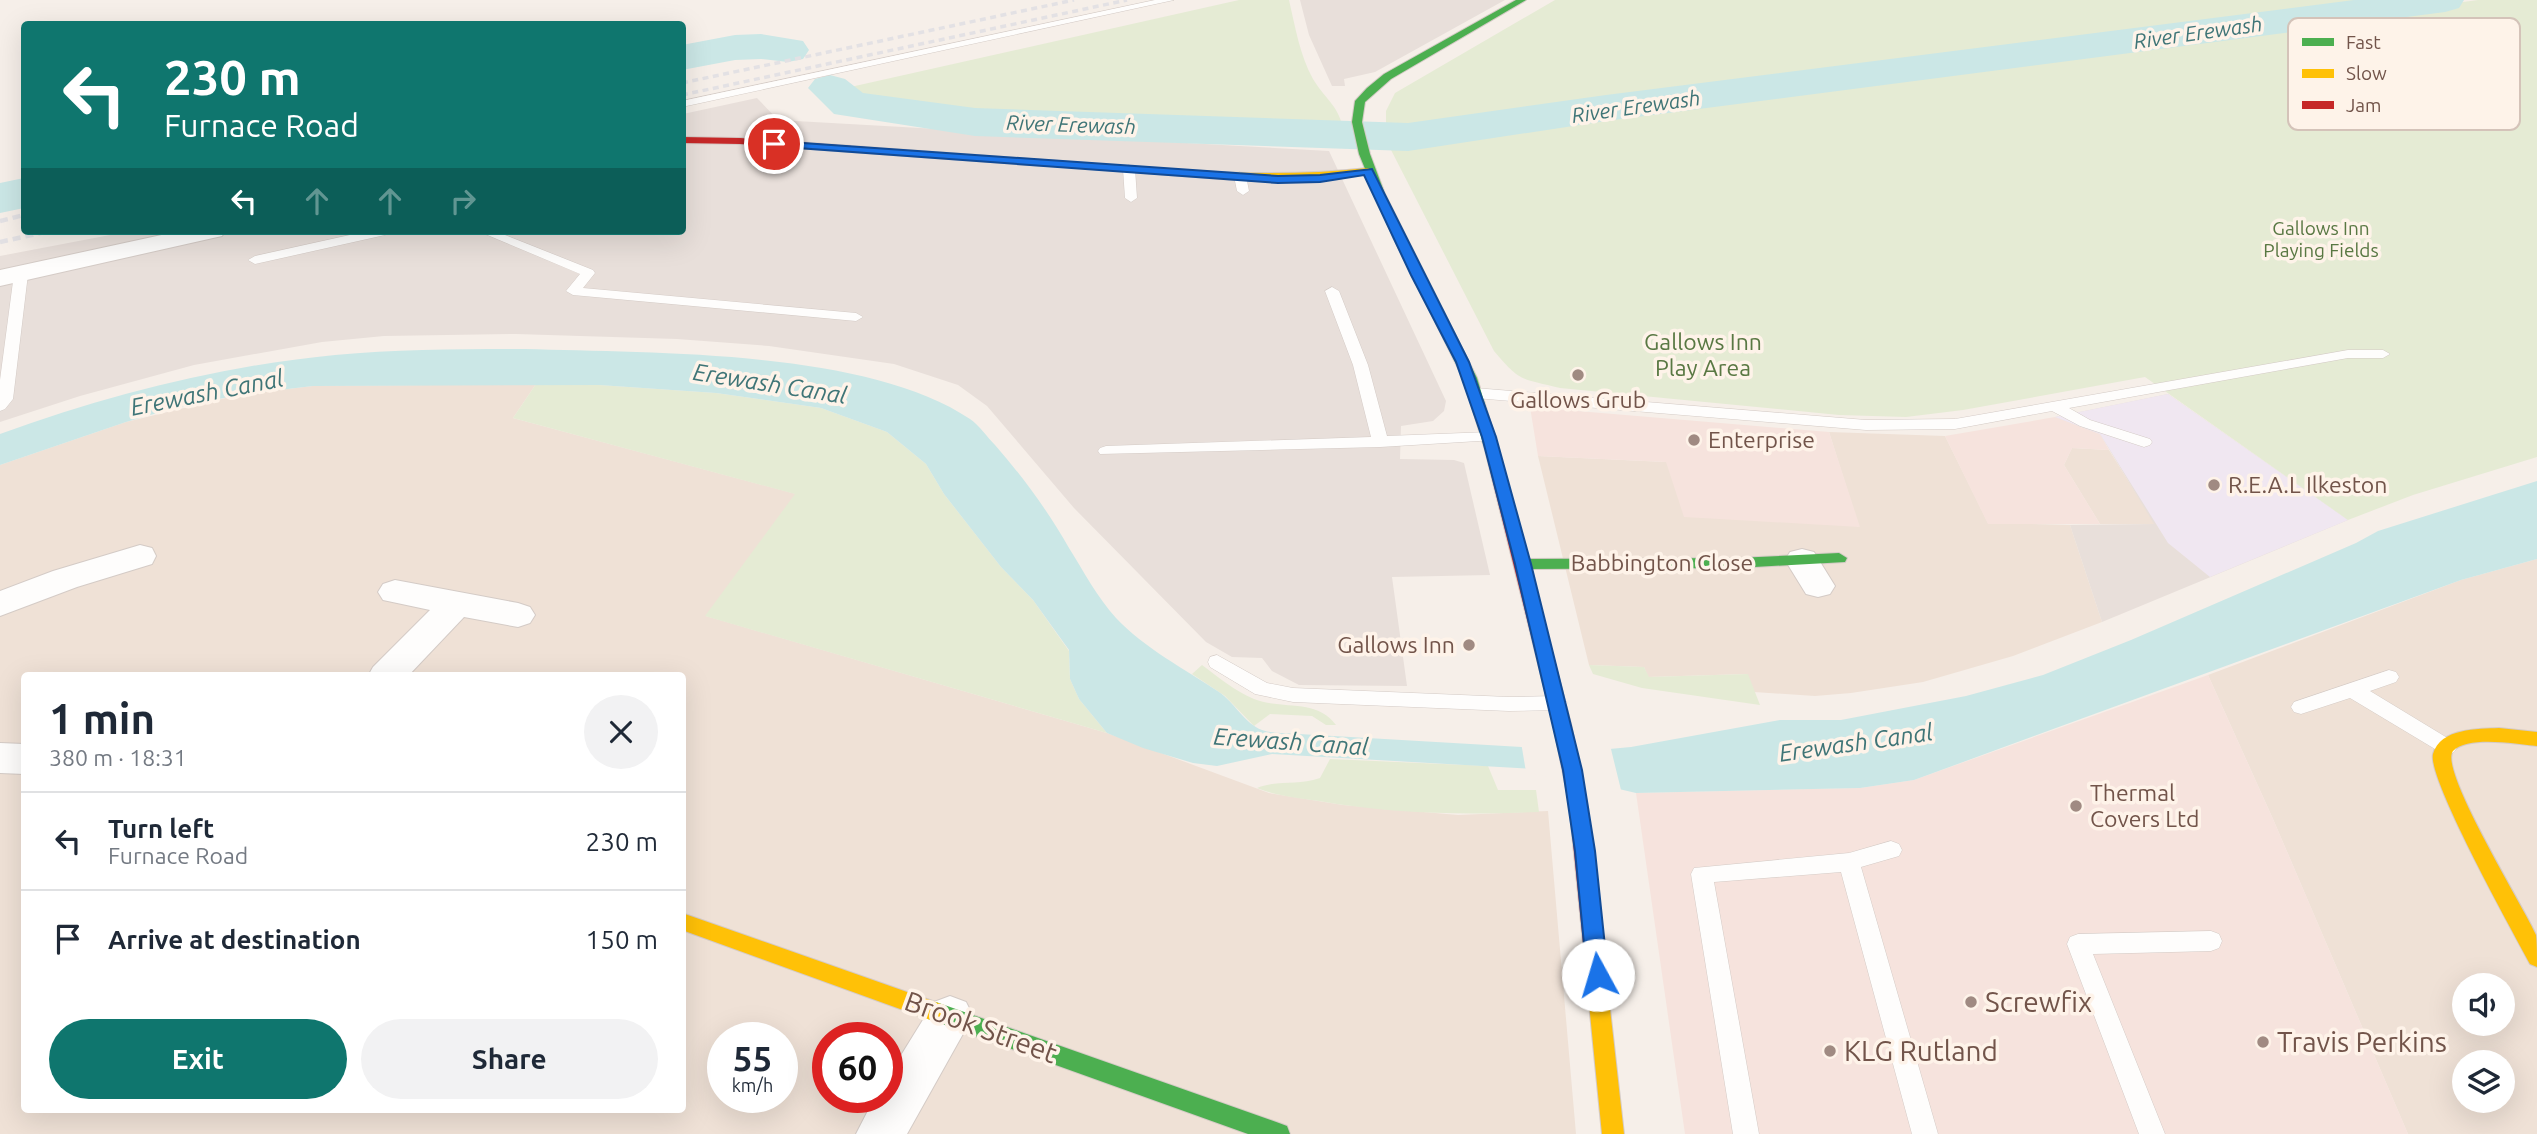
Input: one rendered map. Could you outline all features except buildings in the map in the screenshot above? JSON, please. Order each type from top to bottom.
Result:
[{"type":"main road","points":[[1522,0],[1380,81],[1359,102],[1356,125],[1368,171],[1475,393],[1523,564],[1562,724],[1578,803],[1613,1134]]},
{"type":"main road","points":[[686,140],[751,142],[1129,169],[1241,184],[1368,171]]},
{"type":"main road","name":"Babbington Close","points":[[1523,564],[1810,573],[1839,558]]},
{"type":"main road","points":[[2537,739],[2491,734],[2458,739],[2447,747],[2441,765],[2447,782],[2537,958]]},
{"type":"main road","name":"Brook Street","points":[[686,922],[1279,1134]]},
{"type":"street","points":[[11,276],[195,235]]},
{"type":"street","points":[[0,604],[88,561],[140,556]]},
{"type":"street","points":[[396,592],[518,615]]},
{"type":"street","points":[[390,672],[456,604]]},
{"type":"street","points":[[0,758],[21,759]]},
{"type":"street","points":[[880,1134],[950,1016]]},
{"type":"lane","points":[[686,102],[1169,0]]},
{"type":"lane","points":[[1129,169],[1131,198]]},
{"type":"lane","points":[[255,260],[367,235]]},
{"type":"lane","points":[[494,235],[588,273],[573,291],[856,317]]},
{"type":"lane","points":[[0,406],[5,399],[11,276]]},
{"type":"lane","points":[[1332,291],[1359,352],[1380,442]]},
{"type":"lane","points":[[1475,393],[1866,425],[1955,424],[2348,354],[2382,354]]},
{"type":"lane","points":[[2054,406],[2085,423],[2144,442]]},
{"type":"lane","points":[[1106,451],[1489,437]]},
{"type":"lane","points":[[1217,662],[1262,689],[1293,695],[1509,704],[1556,703]]},
{"type":"lane","points":[[2301,707],[2389,677]]},
{"type":"lane","points":[[2353,690],[2447,747]]},
{"type":"lane","points":[[1746,1134],[1702,874],[1849,862],[1891,850]]},
{"type":"lane","points":[[1849,862],[1925,1134]]},
{"type":"lane","points":[[2152,1134],[2078,944],[2211,941]]},
{"type":"shaded area","points":[[1300,0],[1505,0],[1375,72],[1344,79],[1345,86],[1332,86],[1309,35]]},
{"type":"shaded area","points":[[757,98],[778,120],[1329,151],[1446,401],[1444,411],[1433,421],[1401,426],[1400,459],[1454,460],[1464,463],[1490,575],[1392,577],[1407,686],[1299,685],[1272,671],[1262,658],[1232,657],[1206,642],[1074,508],[987,406],[958,385],[894,364],[769,346],[677,339],[516,334],[384,336],[322,342],[194,365],[80,396],[0,422],[0,256],[110,235],[686,235],[686,113]]},
{"type":"shaded area","points":[[536,384],[513,418],[796,494],[706,616],[1107,733],[1269,793],[1343,805],[1458,815],[1548,811],[1576,1134],[0,1134],[0,465],[126,422],[238,395],[313,386]]},
{"type":"shaded area","name":"R.E.A.L Ilkeston","points":[[2168,394],[2348,520],[2102,622],[2070,525],[2154,524],[2100,434],[2055,417]]},
{"type":"shaded area","name":"R.E.A.L Ilkeston","points":[[2168,394],[2348,520],[2210,577],[2168,543],[2100,434],[2055,417]]},
{"type":"shaded area","points":[[1530,407],[1829,432],[1860,527],[1684,517],[1666,462],[1538,456]]},
{"type":"shaded area","points":[[2055,417],[2100,434],[2109,450],[2072,448],[2064,465],[2100,524],[1988,524],[1945,436]]},
{"type":"shaded area","points":[[1829,432],[1945,436],[1988,523],[2070,525],[2102,622],[2013,656],[1923,682],[1851,693],[1815,696],[1754,692],[1747,674],[1648,677],[1644,667],[1589,665],[1538,456],[1666,462],[1859,527]]},
{"type":"shaded area","points":[[2072,448],[2109,450],[2155,524],[2100,524],[2064,465]]},
{"type":"shaded area","points":[[2537,559],[2537,1134],[2408,1134],[2208,675],[2461,580]]},
{"type":"shaded area","points":[[2208,675],[2408,1134],[1685,1134],[1636,793],[1860,788],[1914,780]]},
{"type":"green space","points":[[1239,0],[1289,0],[1308,70],[1337,112],[1342,125],[1105,120],[872,105],[858,100],[846,88]]},
{"type":"green space","points":[[1555,0],[2385,0],[1444,126],[1386,128],[1386,111],[1395,93]]},
{"type":"green space","name":"Gallows Inn Playing Fields","points":[[2478,0],[2537,0],[2537,457],[2413,495],[2348,520],[2145,377],[1963,410],[1906,417],[1839,415],[1560,388],[1522,378],[1494,351],[1389,146],[1443,144],[1604,117],[2288,25],[2288,130],[2520,130],[2520,18],[2344,18]]},
{"type":"green space","points":[[536,384],[599,385],[716,393],[821,408],[887,432],[926,464],[944,494],[1001,567],[1033,600],[1069,651],[1070,679],[1079,699],[1107,733],[705,616],[795,494],[513,418]]},
{"type":"green space","points":[[1202,665],[1233,688],[1254,699],[1319,711],[1336,725],[1326,725],[1312,716],[1270,714],[1254,726],[1225,696],[1192,674]]},
{"type":"green space","points":[[1589,665],[1644,667],[1649,677],[1748,674],[1760,705],[1642,688],[1593,674]]},
{"type":"green space","points":[[1330,759],[1488,766],[1498,790],[1536,790],[1539,812],[1401,811],[1295,798],[1257,788],[1320,778]]},
{"type":"water","name":"Erewash Canal","points":[[525,349],[693,354],[755,359],[817,367],[874,379],[926,396],[970,419],[995,445],[1044,508],[1103,602],[1127,629],[1152,649],[1219,692],[1256,727],[1275,733],[1588,751],[1631,747],[1780,720],[1841,720],[1966,696],[2043,675],[2131,640],[2378,531],[2537,481],[2537,559],[2461,580],[1914,780],[1860,788],[1636,793],[1534,769],[1272,754],[1217,766],[1193,763],[1143,748],[1107,733],[1079,699],[1070,679],[1069,650],[1033,600],[1001,567],[944,494],[926,464],[887,432],[821,408],[716,393],[599,385],[313,386],[238,395],[171,409],[0,465],[0,434],[165,384],[249,366],[359,353]]},
{"type":"pier","points":[[1521,742],[1588,747],[1610,745],[1622,794],[1526,772]]},
{"type":"waterway","name":"River Erewash","points":[[2305,18],[2445,0]]},
{"type":"waterway","name":"River Erewash","points":[[830,88],[850,105],[975,122],[1408,137],[1606,108],[2288,20]]},
{"type":"waterway","name":"River Erewash","points":[[686,57],[748,46],[788,50]]},
{"type":"waterway","name":"River Erewash","points":[[0,198],[21,194]]},
{"type":"railway","points":[[686,82],[1074,0]]},
{"type":"railway","points":[[686,94],[1127,0]]},
{"type":"railway","points":[[0,221],[21,216]]},
{"type":"railway","points":[[0,242],[32,235]]},
{"type":"traffic: fast","points":[[1492,450],[1470,378],[1379,194],[1364,154],[1357,122],[1360,101],[1387,76],[1522,0]]},
{"type":"traffic: fast","points":[[1523,564],[1737,563],[1839,558]]},
{"type":"traffic: fast","points":[[936,1012],[1279,1134]]},
{"type":"traffic: slow","points":[[1045,163],[1206,176],[1328,176],[1368,171]]},
{"type":"traffic: slow","points":[[2537,739],[2499,735],[2470,736],[2448,745],[2442,755],[2443,769],[2465,821],[2537,958]]},
{"type":"traffic: slow","points":[[686,922],[936,1012]]},
{"type":"traffic: slow","points":[[1596,973],[1613,1134]]},
{"type":"traffic: jam","points":[[686,140],[740,141],[1045,163]]},
{"type":"traffic: jam","points":[[1492,450],[1562,724],[1578,803],[1596,973]]},
{"type":"place","name":"Gallows Grub","points":[[1578,375]]},
{"type":"place","name":"Enterprise","points":[[1694,440]]},
{"type":"place","name":"R.E.A.L Ilkeston","points":[[2214,485]]},
{"type":"place","name":"Gallows Inn","points":[[1469,645]]},
{"type":"place","name":"Thermal Covers Ltd","points":[[2076,806]]},
{"type":"place","name":"Screwfix","points":[[1971,1002]]},
{"type":"place","name":"Travis Perkins","points":[[2263,1042]]},
{"type":"place","name":"KLG Rutland","points":[[1830,1051]]},
{"type":"route","points":[[774,144],[1295,180],[1368,171],[1470,379],[1489,437],[1573,770],[1585,851],[1598,975]]},
{"type":"park label","name":"Gallows Inn Play Area","points":[[1703,355]]}]
